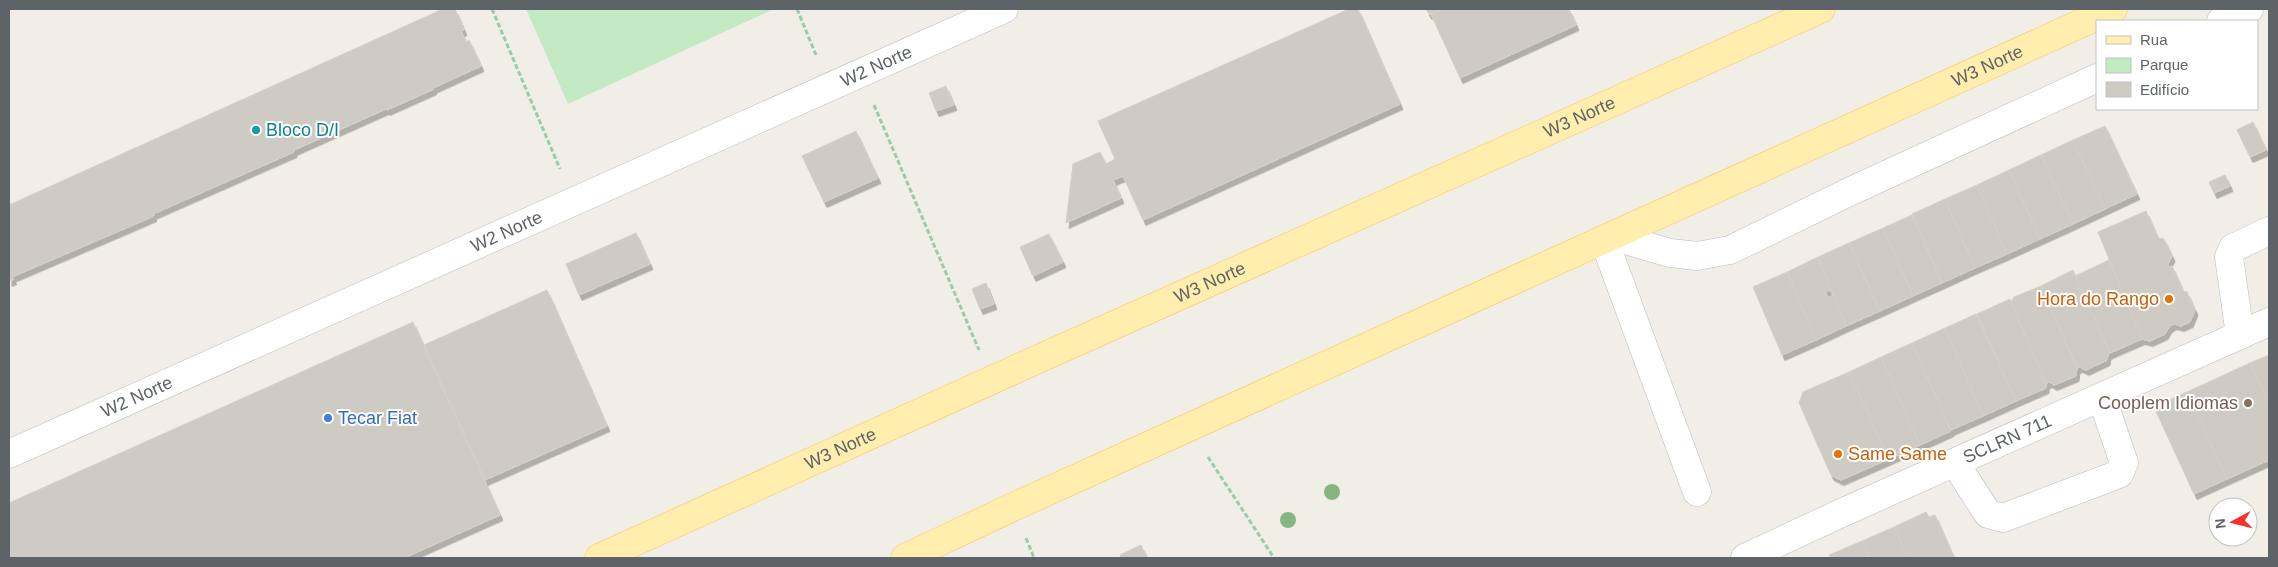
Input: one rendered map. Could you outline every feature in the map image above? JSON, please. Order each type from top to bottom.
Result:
[{"type":"main road","name":"W3 Norte","points":[[599,558],[1821,9]]},
{"type":"main road","name":"W3 Norte","points":[[905,558],[2112,9]]},
{"type":"street","name":"W2 Norte","points":[[9,454],[1004,9]]},
{"type":"street","points":[[2223,20],[2249,9]]},
{"type":"street","points":[[1608,238],[1670,253],[1697,256],[1730,250],[1851,191],[2096,78]]},
{"type":"street","points":[[2240,335],[2229,257],[2233,248],[2269,232]]},
{"type":"street","points":[[1608,238],[1697,492]]},
{"type":"street","name":"SCLRN 711","points":[[1746,558],[2269,322]]},
{"type":"street","points":[[1954,463],[1988,514],[2003,518],[2119,474],[2124,463],[2102,398]]},
{"type":"path","points":[[492,9],[575,202]]},
{"type":"path","points":[[797,9],[829,88]]},
{"type":"path","points":[[860,74],[992,380]]},
{"type":"path","points":[[1189,428],[1274,558]]},
{"type":"green space","points":[[526,9],[774,9],[568,104]]},
{"type":"building","name":"Bloco D/I","points":[[443,9],[455,9],[464,30],[461,31],[466,42],[469,40],[481,66],[434,89],[153,214],[154,216],[12,277],[14,279],[9,281],[9,205]]},
{"type":"building","points":[[1349,9],[1358,9],[1400,104],[1143,220],[1123,176],[1113,180],[1121,198],[1066,223],[1073,164],[1100,152],[1106,164],[1115,159],[1098,121]]},
{"type":"building","points":[[1426,9],[1442,9],[1429,14]]},
{"type":"building","points":[[1442,9],[1569,9],[1576,25],[1460,78],[1431,14]]},
{"type":"building","points":[[946,86],[954,105],[936,111],[929,93]]},
{"type":"building","points":[[2253,122],[2266,150],[2250,157],[2237,130]]},
{"type":"building","points":[[2105,126],[2137,194],[2105,209],[2073,140]]},
{"type":"building","points":[[856,131],[878,178],[824,202],[802,156]]},
{"type":"building","points":[[2073,140],[2105,209],[2073,224],[2041,155]]},
{"type":"building","points":[[2041,155],[2073,224],[2040,239],[2009,170]]},
{"type":"building","points":[[2009,170],[2040,239],[2007,254],[1977,185]]},
{"type":"building","points":[[2225,175],[2230,186],[2214,193],[2209,182]]},
{"type":"building","points":[[1977,185],[2007,254],[1975,268],[1945,199]]},
{"type":"building","points":[[1945,199],[1975,268],[1942,283],[1912,214]]},
{"type":"building","points":[[2146,211],[2158,238],[2164,239],[2172,256],[2168,264],[2169,267],[2172,266],[2183,291],[2187,292],[2195,310],[2190,322],[2181,326],[2174,324],[2169,327],[2165,334],[2150,341],[2142,339],[2098,232]]},
{"type":"building","points":[[1912,215],[1942,283],[1913,296],[1883,228]]},
{"type":"building","points":[[1883,228],[1913,296],[1880,311],[1849,243]]},
{"type":"building","points":[[636,233],[650,264],[579,295],[566,264]]},
{"type":"building","points":[[1049,234],[1063,262],[1033,276],[1020,247]]},
{"type":"building","points":[[1849,243],[1880,311],[1846,326],[1818,257]]},
{"type":"building","points":[[1818,257],[1846,326],[1816,340],[1787,272]],"holes":[[[1830,290],[1833,295],[1828,298],[1825,292]]]},
{"type":"building","points":[[2109,260],[2142,339],[2110,353],[2075,276]]},
{"type":"building","points":[[2073,270],[2110,353],[2107,360],[2086,370],[2080,367],[2077,368],[2041,286]]},
{"type":"building","points":[[1787,272],[1816,340],[1782,355],[1753,287]]},
{"type":"building","points":[[986,283],[994,304],[980,309],[972,289]]},
{"type":"building","points":[[2041,286],[2077,367],[2076,376],[2054,385],[2049,382],[2046,384],[2011,302],[2014,297]]},
{"type":"building","points":[[547,290],[607,426],[485,480],[424,345]]},
{"type":"building","points":[[2010,299],[2046,384],[2046,388],[2016,401],[1977,314]]},
{"type":"building","points":[[1976,314],[2016,401],[1983,416],[1945,328]]},
{"type":"building","name":"Tecar Fiat","points":[[413,322],[500,515],[404,558],[9,558],[9,503]]},
{"type":"building","points":[[1945,328],[1983,416],[1951,430],[1912,343]]},
{"type":"building","points":[[1912,343],[1951,431],[1920,445],[1881,357]]},
{"type":"building","points":[[2269,355],[2269,404],[2250,363]]},
{"type":"building","points":[[1881,357],[1920,445],[1889,459],[1849,372]]},
{"type":"building","points":[[2250,363],[2269,404],[2269,460],[2227,479],[2187,392]]},
{"type":"building","points":[[1849,372],[1889,459],[1841,480],[1831,475],[1799,403],[1803,392]]},
{"type":"building","points":[[2187,392],[2227,479],[2194,494],[2154,407]]},
{"type":"building","points":[[1926,512],[1929,517],[1935,515],[1954,558],[1908,558],[1894,527]]},
{"type":"building","points":[[1894,527],[1908,558],[1870,558],[1862,541]]},
{"type":"building","points":[[1862,541],[1870,558],[1831,558],[1829,555]]},
{"type":"building","points":[[1141,545],[1147,558],[1121,558],[1120,555]]},
{"type":"place","name":"Bloco D/I","points":[[256,130]]},
{"type":"place","name":"Hora do Rango","points":[[2169,299]]},
{"type":"place","name":"Cooplem Idiomas","points":[[2248,403]]},
{"type":"place","name":"Tecar Fiat","points":[[328,418]]},
{"type":"place","name":"Same Same","points":[[1838,454]]}]
